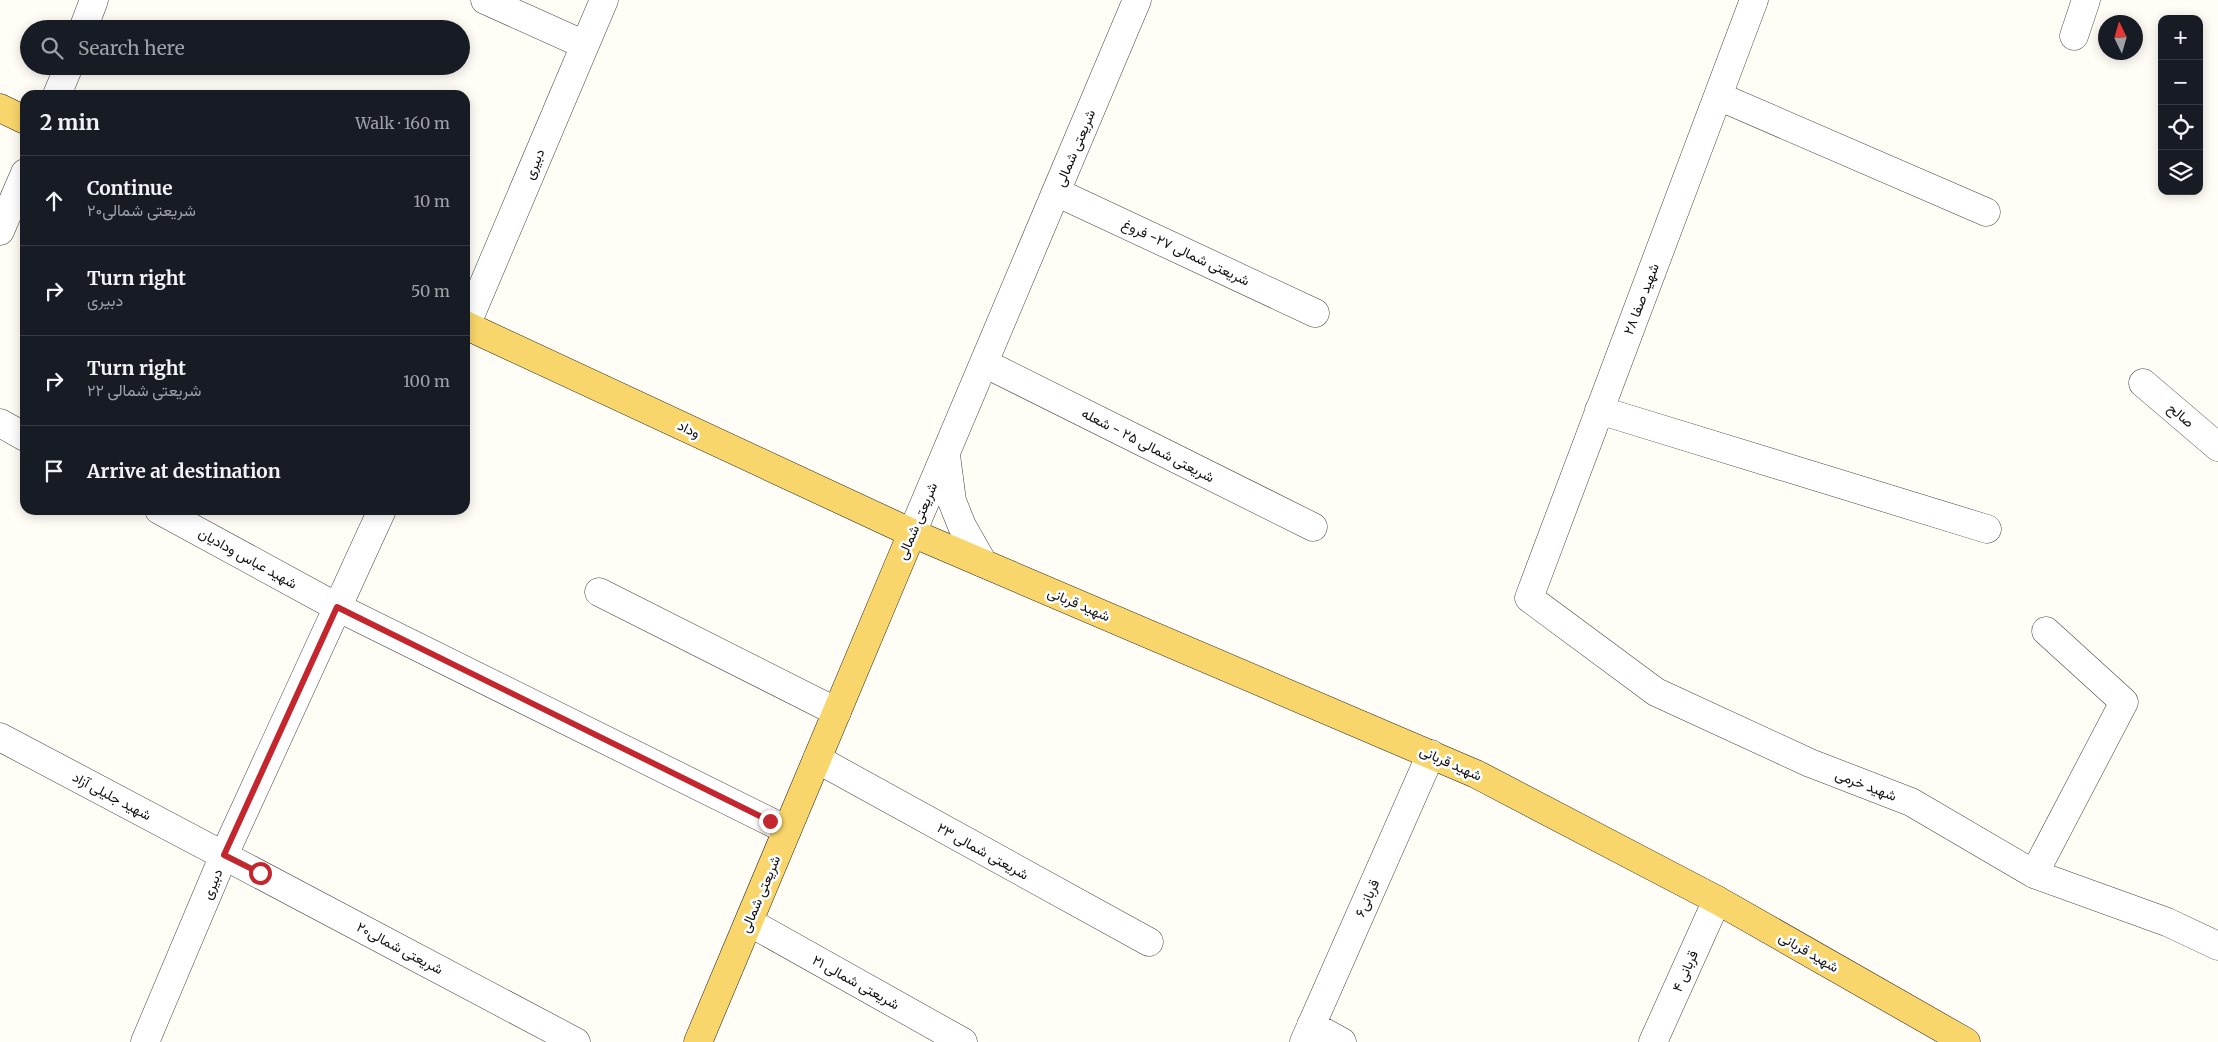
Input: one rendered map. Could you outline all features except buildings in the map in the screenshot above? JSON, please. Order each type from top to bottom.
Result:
[{"type":"main road","points":[[0,108],[20,118]]},
{"type":"main road","name":"وداد","points":[[470,328],[912,533]]},
{"type":"main road","name":"شهید قربانی","points":[[912,533],[1476,774],[1717,900],[1966,1042]]},
{"type":"main road","name":"شریعتی شمالی","points":[[698,1042],[912,533]]},
{"type":"street","points":[[86,20],[94,0]]},
{"type":"street","points":[[485,0],[585,45]]},
{"type":"street","name":"دبیری","points":[[470,314],[604,0]]},
{"type":"street","name":"شریعتی شمالی","points":[[912,533],[1137,0]]},
{"type":"street","name":"شهید صفا ۲۸","points":[[1529,598],[1754,0]]},
{"type":"street","points":[[2074,36],[2086,0]]},
{"type":"street","points":[[59,90],[65,75]]},
{"type":"street","points":[[1718,96],[1986,212]]},
{"type":"street","points":[[0,231],[20,185]]},
{"type":"street","name":"شریعتی شمالی ۲۷- فروغ","points":[[1056,192],[1315,313]]},
{"type":"street","name":"شریعتی شمالی ۲۵ - شعله","points":[[984,362],[1313,527]]},
{"type":"street","name":"صالح","points":[[2144,383],[2218,447]]},
{"type":"street","points":[[1599,410],[1987,529]]},
{"type":"street","points":[[0,423],[20,434]]},
{"type":"street","points":[[946,453],[952,501],[962,526],[983,563]]},
{"type":"street","name":"شهید عباس ودادیان","points":[[168,515],[337,607],[787,830]]},
{"type":"street","name":"دبیری","points":[[145,1042],[224,855],[380,515]]},
{"type":"street","points":[[599,592],[837,712]]},
{"type":"street","name":"شهید خرمی","points":[[1529,598],[1656,692],[1810,763],[1911,802],[2034,874],[2167,922],[2218,946]]},
{"type":"street","points":[[2034,874],[2124,702],[2046,631]]},
{"type":"street","name":"شهید جلیلی آزاد","points":[[0,737],[224,855]]},
{"type":"street","name":"قربانی۶","points":[[1308,1033],[1431,754]]},
{"type":"street","name":"شریعتی شمالی ۲۳","points":[[817,759],[1149,942]]},
{"type":"street","name":"شریعتی شمالی۲۰","points":[[224,855],[576,1042]]},
{"type":"street","name":"قربانی ۴","points":[[1653,1042],[1717,900]]},
{"type":"street","name":"شریعتی شمالی ۲۱","points":[[749,922],[963,1042]]},
{"type":"street","points":[[1308,1033],[1342,1042]]},
{"type":"route","points":[[260,873],[224,855],[337,607],[770,821]]}]
